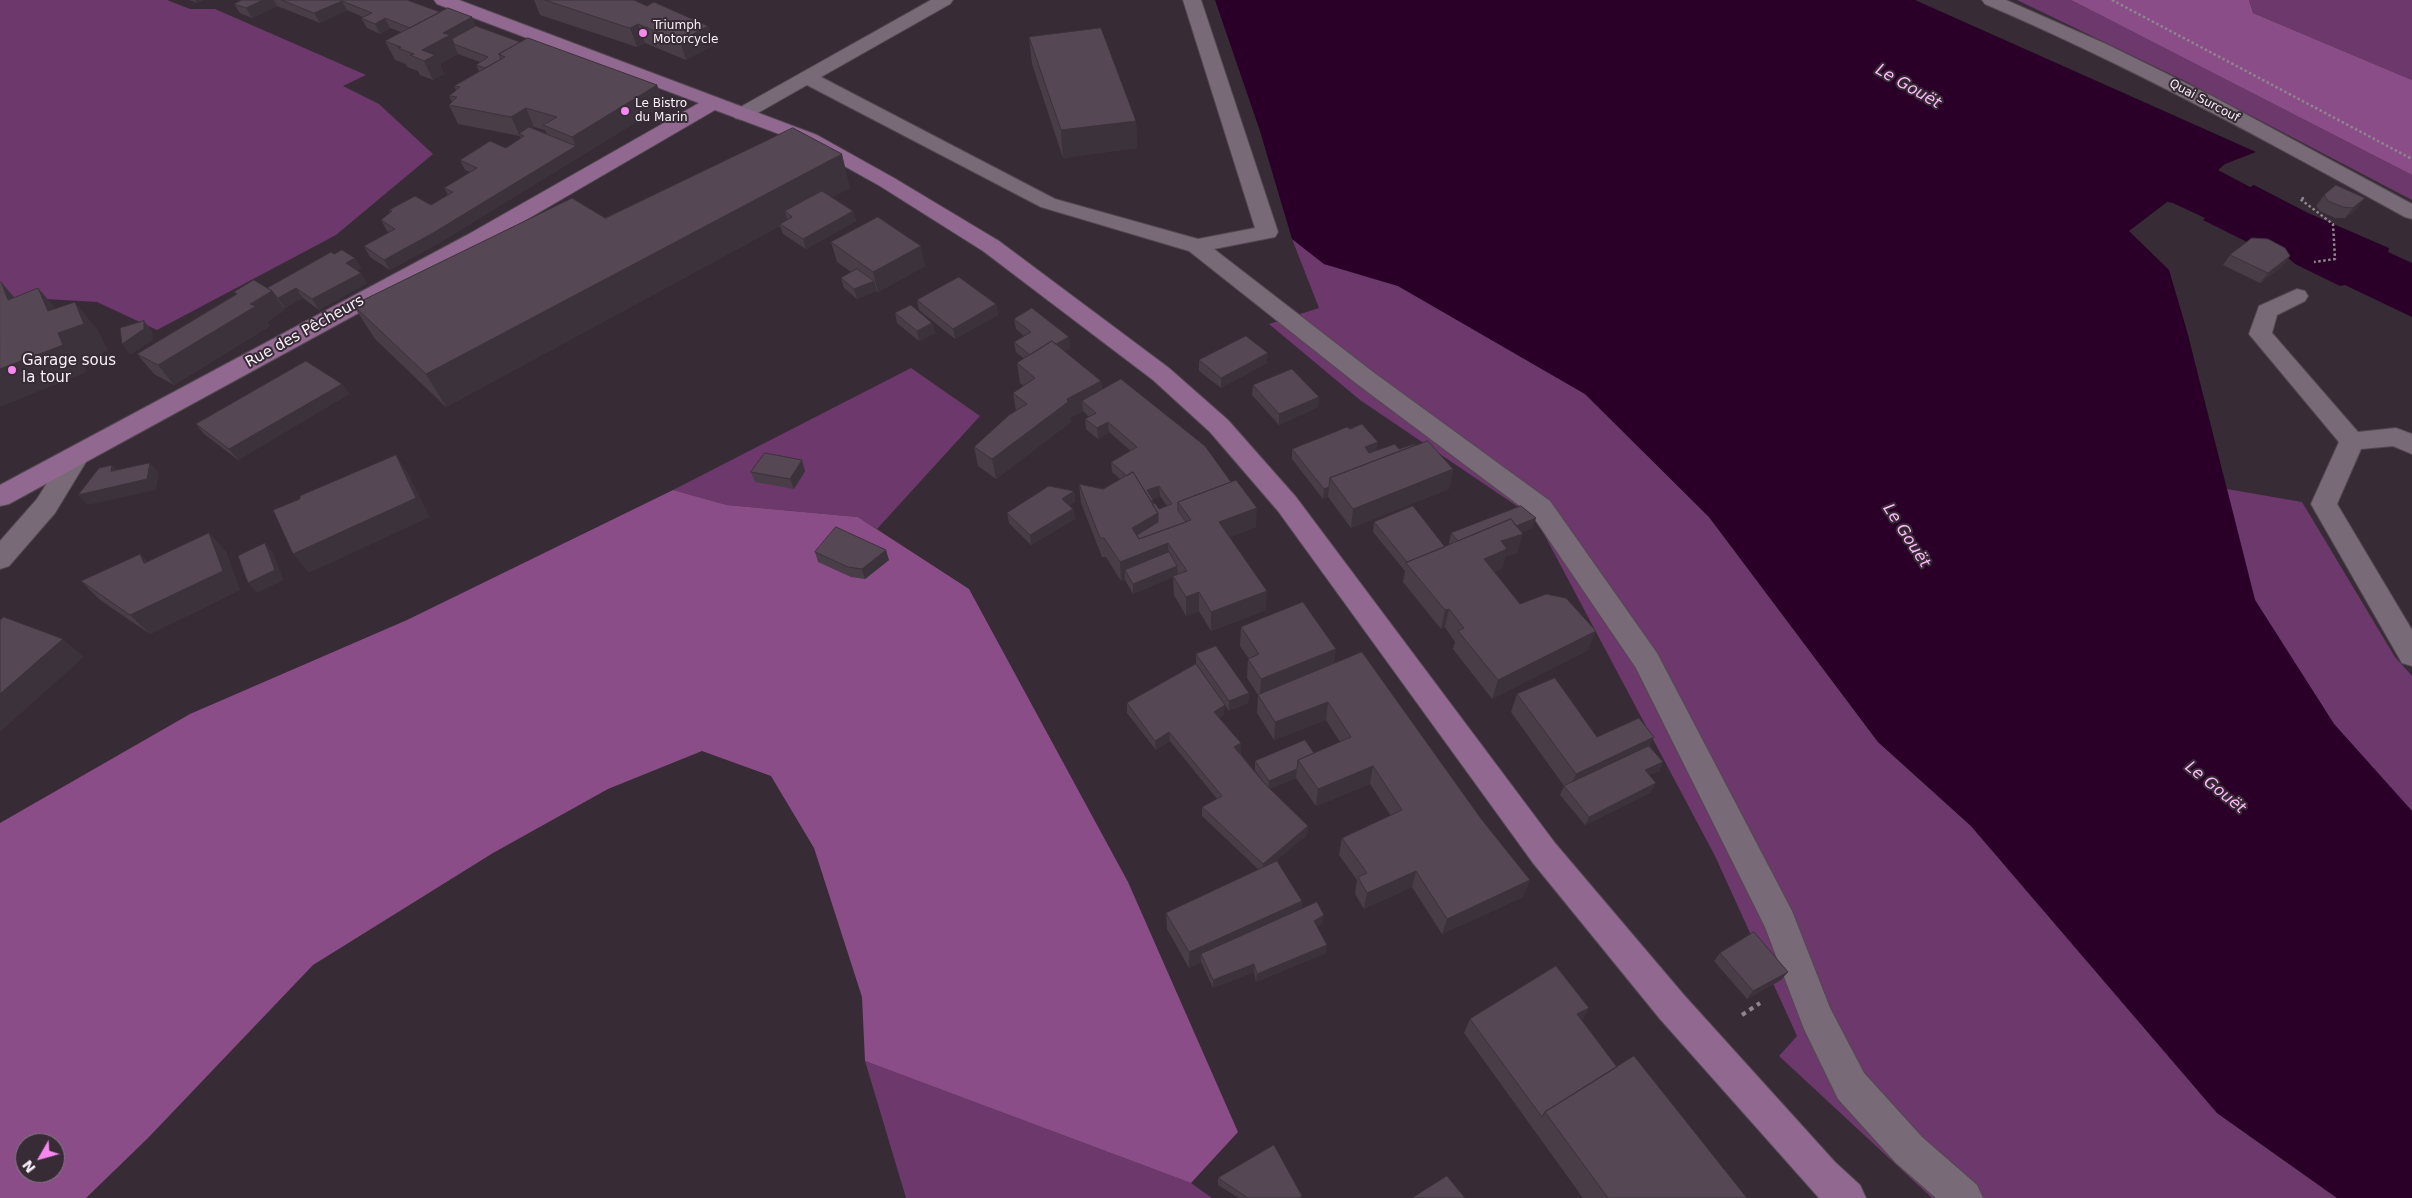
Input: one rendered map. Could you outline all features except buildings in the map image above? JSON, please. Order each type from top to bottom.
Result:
[{"type":"street","points":[[443,0],[810,140],[887,182],[991,246],[1161,374],[1218,426],[1287,504],[1544,853],[1702,1040],[1822,1175],[1847,1198]]},
{"type":"street","points":[[742,114],[944,0]]},
{"type":"street","points":[[1192,0],[1267,232],[1197,246]]},
{"type":"street","name":"Quai Surcouf","points":[[1991,0],[2124,59],[2412,213]]},
{"type":"street","points":[[806,77],[1048,203],[1197,246],[1365,378],[1541,508],[1647,661],[1780,922],[1816,1017],[1851,1086],[1909,1150],[1964,1198]]},
{"type":"street","name":"Rue des Pêcheurs","points":[[0,498],[475,240],[713,103]]},
{"type":"street","points":[[2297,296],[2267,311],[2260,334],[2352,441]]},
{"type":"street","points":[[2352,441],[2396,437],[2412,445]]},
{"type":"street","points":[[2352,441],[2324,504],[2412,655]]},
{"type":"street","points":[[0,559],[46,506],[76,457]]},
{"type":"path","points":[[2112,0],[2412,159]]},
{"type":"path","points":[[2297,296],[2295,264],[2335,259],[2333,224],[2300,199],[2353,180]]},
{"type":"path","points":[[1702,1040],[1801,978]]},
{"type":"shaded area","points":[[0,0],[167,0],[190,9],[215,9],[366,75],[343,86],[379,104],[433,154],[336,235],[157,330],[97,302],[28,298],[0,308]]},
{"type":"shaded area","points":[[2017,0],[2071,0],[2412,175],[2412,200],[2185,81]]},
{"type":"shaded area","points":[[2071,0],[2249,0],[2253,13],[2412,80],[2412,175]]},
{"type":"shaded area","points":[[2249,0],[2412,0],[2412,80],[2253,13]]},
{"type":"shaded area","points":[[1292,239],[1324,264],[1398,286],[1585,394],[1709,517],[1878,742],[1971,826],[2217,1113],[2337,1198],[1932,1198],[1779,1056],[1797,1036],[1715,856],[1536,519],[1360,400],[1269,324],[1319,308]]},
{"type":"shaded area","points":[[911,368],[980,416],[877,529],[858,517],[727,505],[673,490]]},
{"type":"shaded area","points":[[2227,489],[2302,502],[2395,657],[2412,676],[2412,811],[2334,724],[2255,600]]},
{"type":"shaded area","points":[[673,490],[727,505],[858,517],[969,589],[1128,882],[1238,1132],[1191,1183],[865,1061],[862,997],[814,848],[771,776],[702,751],[608,789],[493,853],[313,965],[148,1138],[86,1198],[0,1198],[0,823],[190,714],[407,620]]},
{"type":"shaded area","points":[[865,1061],[1191,1183],[1212,1198],[906,1198]]},
{"type":"water","name":"Le Gouët","points":[[1215,0],[1915,0],[2256,152],[2225,164],[2218,170],[2250,187],[2254,185],[2308,213],[2389,248],[2388,252],[2412,263],[2412,317],[2345,285],[2340,286],[2295,264],[2287,257],[2253,245],[2203,220],[2205,218],[2173,203],[2167,202],[2129,231],[2169,270],[2187,331],[2255,600],[2334,724],[2412,811],[2412,1198],[2337,1198],[2217,1113],[1971,826],[1878,742],[1709,517],[1585,394],[1398,286],[1324,264],[1292,239],[1260,131]]},
{"type":"place","name":"Triumph Motorcycle","points":[[643,33]]},
{"type":"place","name":"Le Bistro du Marin","points":[[625,111]]},
{"type":"place","name":"Garage sous la tour","points":[[12,370]]}]
